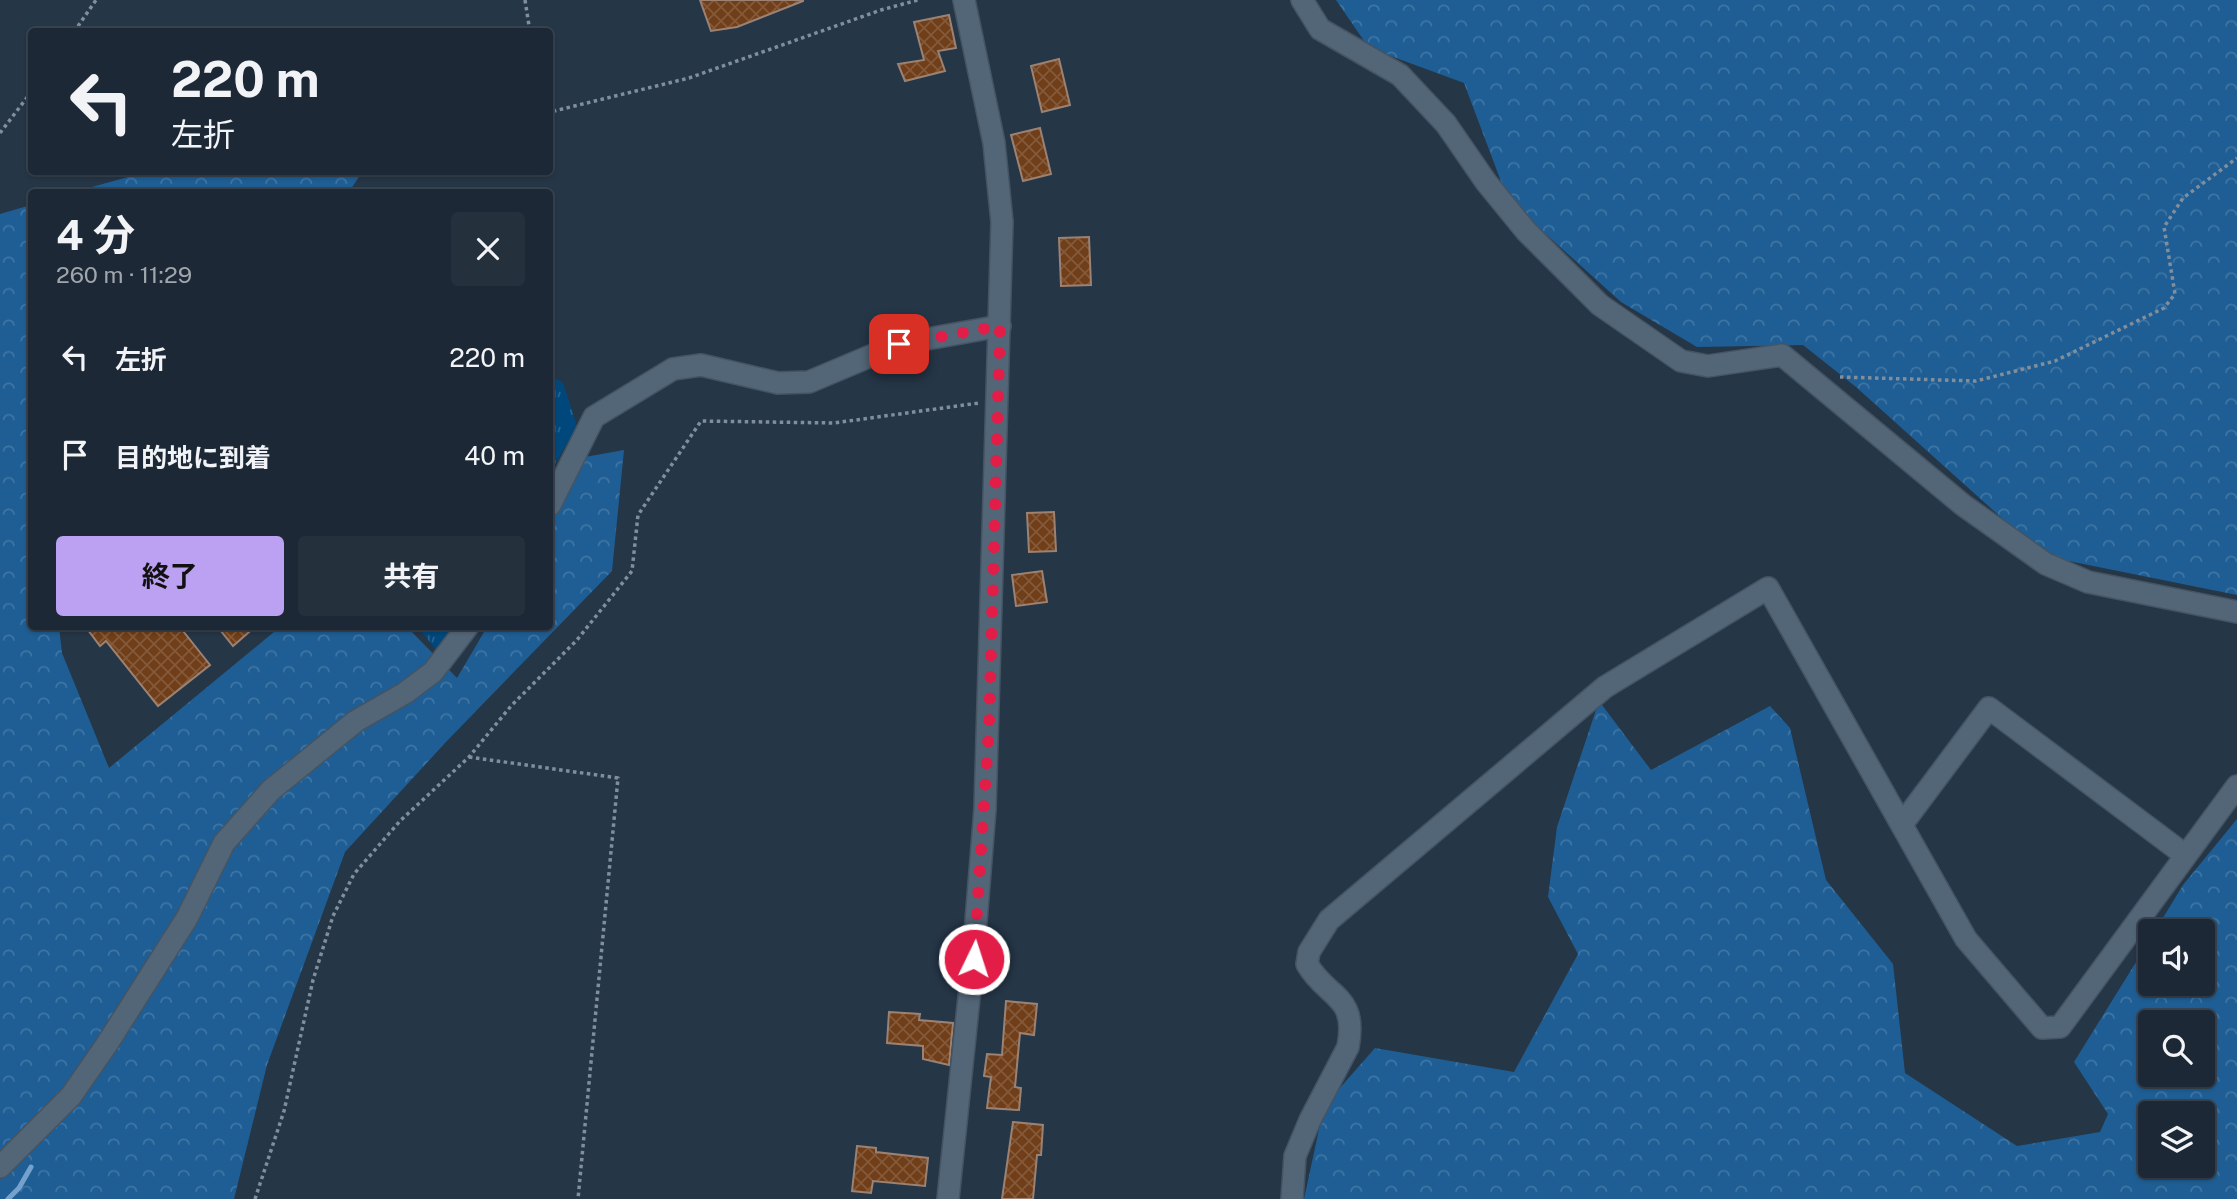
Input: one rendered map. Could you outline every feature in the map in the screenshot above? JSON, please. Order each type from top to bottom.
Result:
[{"type":"street","points":[[948,1199],[974,959],[985,810],[999,400],[1002,222],[995,155],[964,0]]},
{"type":"street","points":[[1302,0],[1320,29],[1399,75],[1446,124],[1486,183],[1527,231],[1600,306],[1681,361],[1709,366],[1782,355],[1963,505],[2046,564],[2088,582],[2237,611]]},
{"type":"street","points":[[553,499],[594,417],[673,369],[701,365],[778,383],[809,382],[899,344],[1000,326]]},
{"type":"street","points":[[1292,1199],[1295,1156],[1348,1046],[1351,1034],[1342,999],[1315,978],[1307,964],[1309,952],[1329,920],[1617,680],[1768,588],[1903,823],[1966,939],[2042,1028],[2060,1027],[2237,786]]},
{"type":"street","points":[[0,1167],[71,1096],[100,1055],[187,918],[224,843],[271,790],[356,721],[405,693],[433,672],[465,630]]},
{"type":"street","points":[[1903,823],[1989,708],[2185,855]]},
{"type":"path","points":[[77,28],[96,0]]},
{"type":"path","points":[[524,0],[529,28]]},
{"type":"path","points":[[553,111],[690,78],[881,10],[918,0]]},
{"type":"path","points":[[0,133],[28,96]]},
{"type":"path","points":[[1808,377],[1976,381],[2055,361],[2116,333],[2164,308],[2175,294],[2164,227],[2183,198],[2237,158]]},
{"type":"path","points":[[255,1199],[284,1111],[313,980],[332,916],[354,874],[400,821],[468,757],[512,706],[577,640],[632,571],[638,515],[701,421],[834,424],[999,400]]},
{"type":"path","points":[[468,757],[618,778],[578,1199]]},
{"type":"green space","points":[[1336,0],[2237,0],[2237,595],[2044,556],[1856,387],[1803,345],[1697,347],[1621,302],[1508,200],[1464,83],[1369,48]]},
{"type":"green space","points":[[135,175],[360,175],[351,189],[85,189]]},
{"type":"green space","points":[[28,206],[28,630],[59,630],[62,653],[109,768],[276,630],[410,630],[457,678],[485,630],[553,630],[553,514],[585,457],[624,450],[612,571],[445,743],[345,852],[267,1065],[234,1199],[0,1199],[0,214]]},
{"type":"green space","points":[[553,377],[563,383],[577,426],[553,468]]},
{"type":"green space","points":[[420,630],[456,630],[440,655]]},
{"type":"green space","points":[[1599,701],[1651,770],[1770,706],[1790,728],[1826,880],[1893,964],[1905,1073],[2017,1146],[2100,1132],[2108,1114],[2074,1062],[2138,959],[2138,996],[2215,996],[2215,919],[2162,919],[2183,885],[2237,819],[2237,1199],[1304,1199],[1324,1106],[1375,1048],[1514,1072],[1578,954],[1548,897],[1557,827]]},
{"type":"building","points":[[700,0],[803,1],[737,27],[711,31]]},
{"type":"building","points":[[949,15],[956,48],[938,51],[945,71],[905,81],[898,64],[924,60],[914,22]]},
{"type":"building","points":[[1059,59],[1070,105],[1042,112],[1031,66]]},
{"type":"building","points":[[1040,128],[1051,174],[1023,181],[1011,135]]},
{"type":"building","points":[[1089,237],[1091,285],[1061,286],[1059,238]]},
{"type":"building","points":[[1054,512],[1056,551],[1029,552],[1027,513]]},
{"type":"building","points":[[1042,571],[1047,602],[1016,606],[1012,575]]},
{"type":"building","points":[[88,630],[182,630],[210,665],[158,706],[106,641],[100,646]]},
{"type":"building","points":[[220,630],[251,630],[233,646]]},
{"type":"building","points":[[1006,1001],[1037,1004],[1034,1035],[1020,1033],[1015,1087],[1021,1088],[1019,1110],[987,1108],[991,1077],[984,1076],[987,1054],[1002,1055]]},
{"type":"building","points":[[889,1012],[920,1014],[919,1020],[953,1023],[949,1065],[923,1059],[923,1046],[887,1043]]},
{"type":"building","points":[[1013,1122],[1043,1125],[1033,1199],[1002,1199]]},
{"type":"building","points":[[857,1146],[876,1148],[876,1152],[928,1158],[925,1186],[873,1181],[871,1193],[852,1191]]},
{"type":"waterway","points":[[8,1199],[19,1188],[31,1167]]},
{"type":"route","points":[[899,344],[1000,326],[989,727],[974,959]]}]
